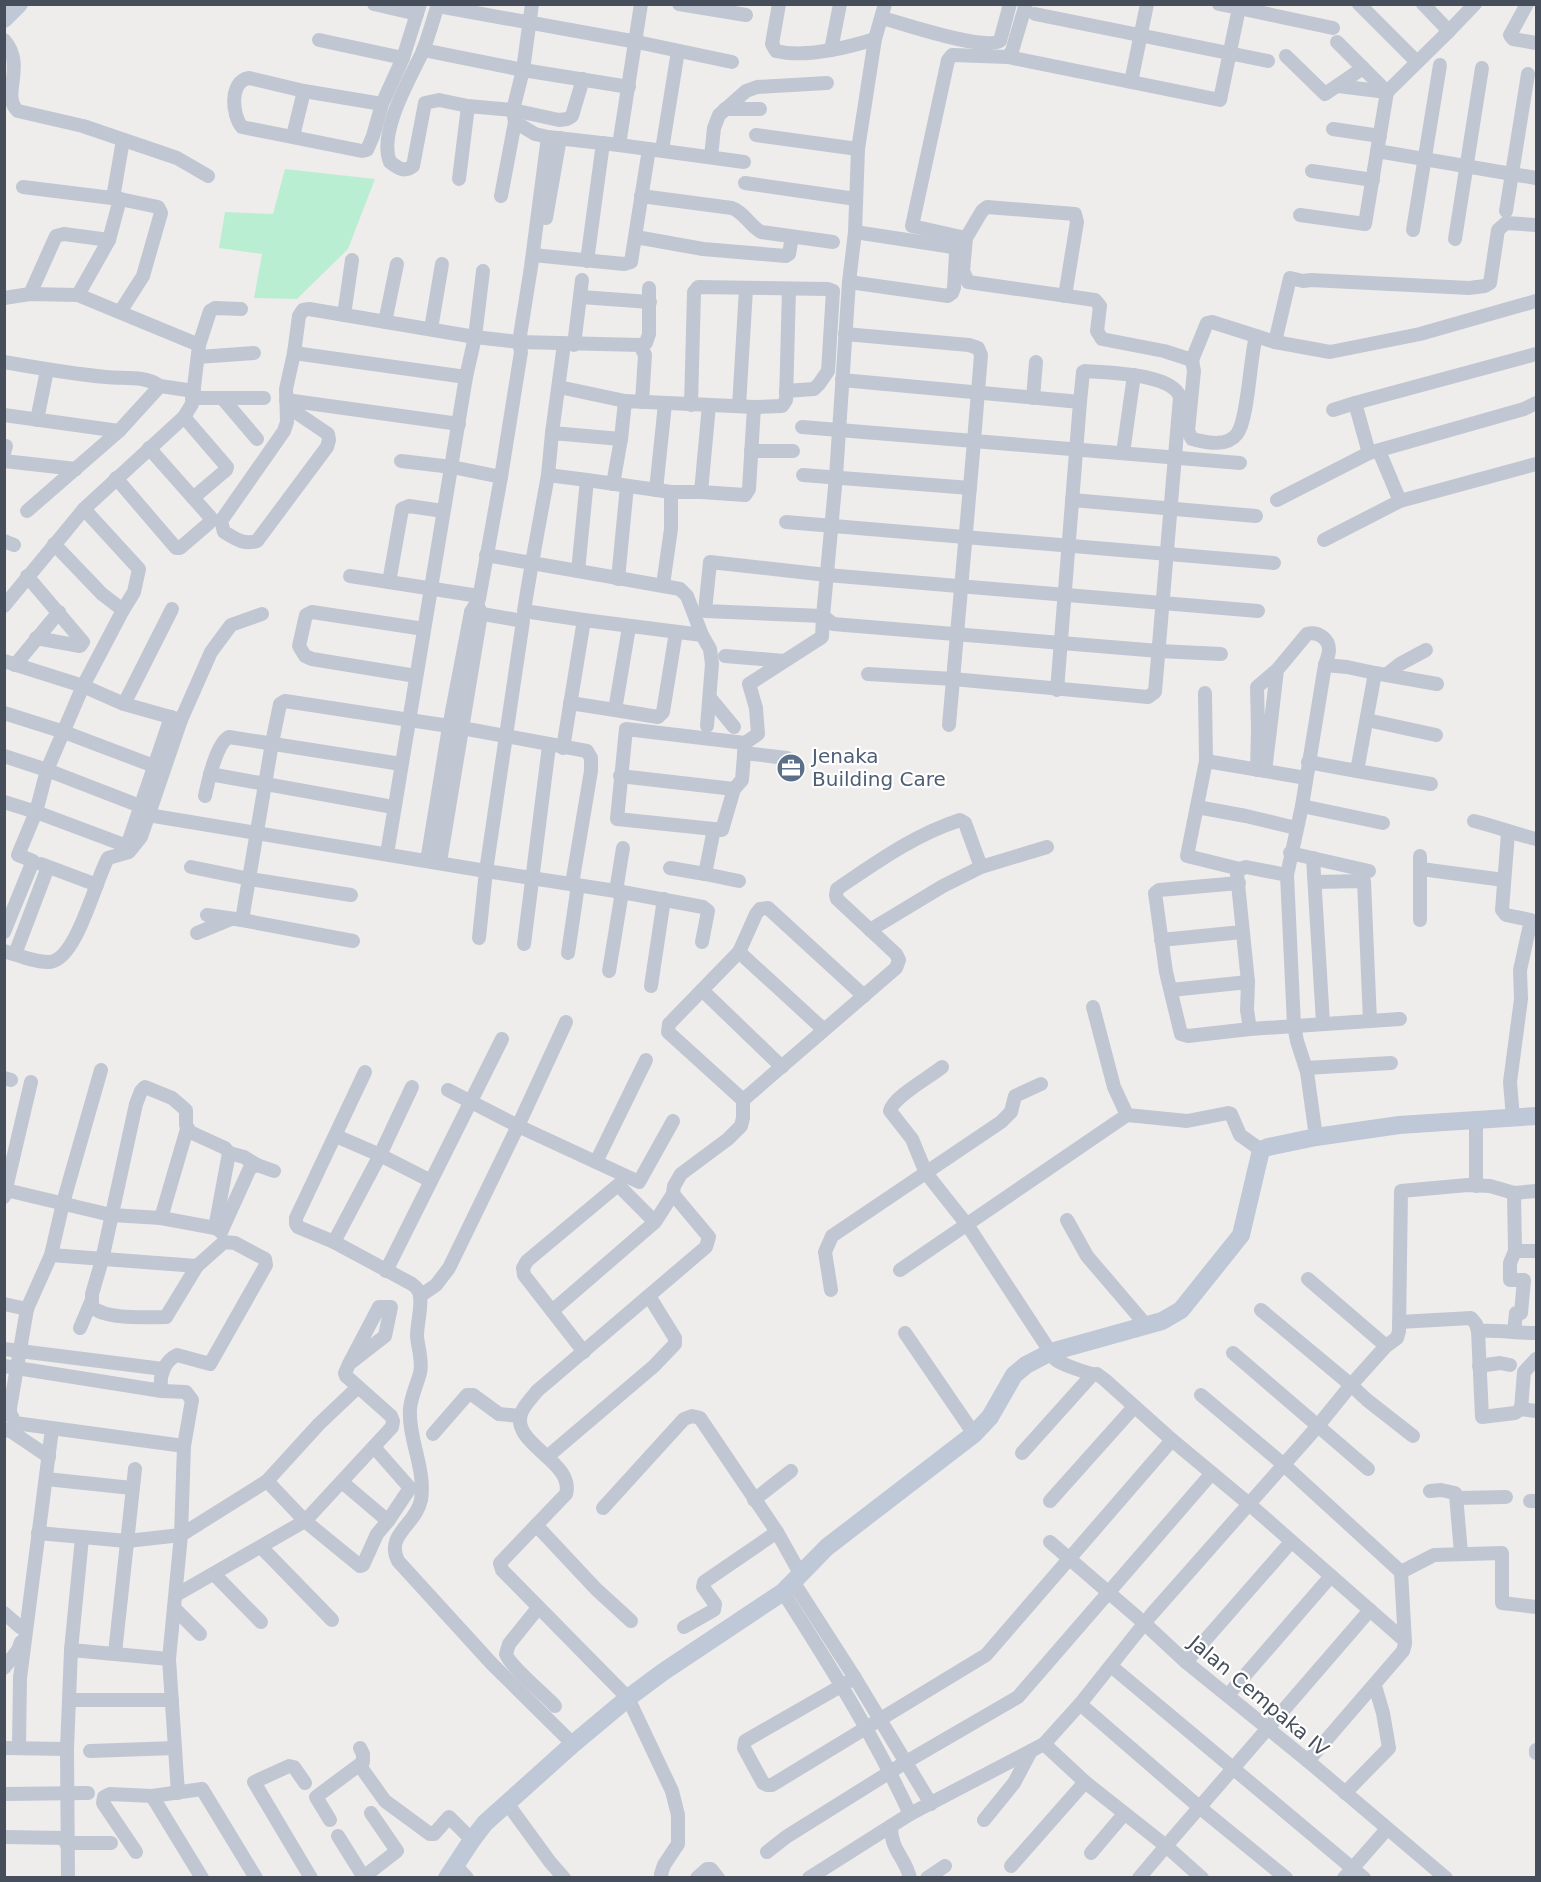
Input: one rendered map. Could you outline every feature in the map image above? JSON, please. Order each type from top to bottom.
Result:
[{"type":"street","points":[[4,19],[19,4]]},
{"type":"street","points":[[374,4],[419,9],[403,58],[382,104],[370,145],[365,151],[242,127],[236,117],[234,102],[243,79],[249,78],[304,91],[382,104]]},
{"type":"street","points":[[501,196],[532,4]]},
{"type":"street","points":[[619,145],[641,4]]},
{"type":"street","points":[[679,4],[746,15]]},
{"type":"street","points":[[779,4],[772,45],[776,51],[786,54],[831,50],[875,39]]},
{"type":"street","points":[[831,50],[840,4]]},
{"type":"street","points":[[787,758],[745,748],[626,729],[617,819],[722,830],[734,789],[742,780],[745,748],[758,734],[756,708],[749,684],[822,637],[849,282],[855,232],[858,149],[875,39],[884,11],[972,42],[993,44],[1000,40],[1010,4]]},
{"type":"street","points":[[1131,82],[1147,4]]},
{"type":"street","points":[[1219,4],[1239,6],[1335,35],[1387,92]]},
{"type":"street","points":[[1359,4],[1417,62]]},
{"type":"street","points":[[1423,4],[1449,31]]},
{"type":"street","points":[[1300,215],[1365,224],[1387,92],[1475,4]]},
{"type":"street","points":[[1527,4],[1510,35],[1513,39],[1536,43]]},
{"type":"street","points":[[583,79],[572,116],[567,119],[514,116],[440,100],[425,103],[413,166],[408,170],[402,170],[390,162],[387,152],[391,122],[423,50],[438,5],[732,62]]},
{"type":"street","points":[[966,238],[912,226],[946,67],[952,55],[1008,57],[1220,100],[1239,6]]},
{"type":"street","points":[[1008,57],[1031,9],[1140,35],[1268,61]]},
{"type":"street","points":[[4,40],[12,50],[14,59],[9,101],[13,108],[83,126],[177,158],[208,176]]},
{"type":"street","points":[[319,40],[403,58]]},
{"type":"street","points":[[423,50],[523,70],[629,87]]},
{"type":"street","points":[[536,262],[587,261],[624,264],[630,262],[636,237],[641,196],[656,150],[678,51]]},
{"type":"street","points":[[1286,56],[1325,94],[1363,68]]},
{"type":"street","points":[[1413,230],[1440,65]]},
{"type":"street","points":[[1455,239],[1482,68]]},
{"type":"street","points":[[1506,211],[1528,74]]},
{"type":"street","points":[[711,158],[714,128],[719,115],[750,89],[827,83]]},
{"type":"street","points":[[1338,86],[1387,92]]},
{"type":"street","points":[[293,136],[304,91]]},
{"type":"street","points":[[459,179],[468,105]]},
{"type":"street","points":[[725,109],[760,109]]},
{"type":"street","points":[[514,116],[535,134],[744,162]]},
{"type":"street","points":[[1333,129],[1380,136]]},
{"type":"street","points":[[756,135],[858,149]]},
{"type":"street","points":[[434,861],[501,477],[554,137]]},
{"type":"street","points":[[78,295],[109,240],[123,140]]},
{"type":"street","points":[[587,261],[603,143]]},
{"type":"street","points":[[1377,151],[1536,178]]},
{"type":"street","points":[[1312,171],[1373,180]]},
{"type":"street","points":[[745,183],[856,200]]},
{"type":"street","points":[[24,187],[116,198],[158,207],[161,213],[143,276],[120,312]]},
{"type":"street","points":[[641,196],[732,208],[743,213],[758,231],[833,242]]},
{"type":"street","points":[[1065,296],[1077,222],[1075,214],[987,207],[982,211],[966,238],[963,271],[968,282],[1065,296],[1089,299],[1099,303],[1097,331],[1102,339],[1164,351],[1192,360]]},
{"type":"street","points":[[1275,342],[1290,278],[1302,281],[1322,280],[1469,288],[1485,286],[1490,283],[1498,230],[1502,225],[1506,223],[1536,225]]},
{"type":"street","points":[[756,253],[758,231]]},
{"type":"street","points":[[849,282],[948,296],[954,288],[956,253],[953,247],[855,232]]},
{"type":"street","points":[[30,294],[56,236],[64,234],[109,240]]},
{"type":"street","points":[[636,237],[703,249],[787,256],[792,237]]},
{"type":"street","points":[[344,315],[352,260]]},
{"type":"street","points":[[385,322],[397,264]]},
{"type":"street","points":[[430,329],[442,264]]},
{"type":"street","points":[[387,854],[466,377],[475,337],[483,271]]},
{"type":"street","points":[[478,938],[486,871],[524,616],[548,474],[559,387],[581,297],[582,280]]},
{"type":"street","points":[[691,405],[695,289],[698,287],[830,289],[834,294],[828,371],[814,389],[786,391]]},
{"type":"street","points":[[739,406],[746,288]]},
{"type":"street","points":[[559,387],[625,401],[780,408],[785,402],[786,391],[789,289]]},
{"type":"street","points":[[4,298],[30,294],[78,295],[120,312],[199,351],[255,353]]},
{"type":"street","points":[[287,404],[328,434],[327,447],[257,541],[240,542],[224,532],[221,521],[285,431],[286,389],[299,316],[303,310],[309,309],[522,346],[640,345],[645,343],[649,334],[649,295],[581,297]]},
{"type":"street","points":[[1256,336],[1240,428],[1227,441],[1218,443],[1192,439],[1189,434],[1194,371],[1192,360],[1207,323],[1212,322],[1275,342],[1330,352],[1420,334],[1536,301]]},
{"type":"street","points":[[4,606],[84,509],[116,477],[184,417],[192,404],[199,351],[210,311],[215,308],[241,309]]},
{"type":"street","points":[[845,334],[975,346],[980,349],[949,725]]},
{"type":"street","points":[[640,345],[645,355],[642,402]]},
{"type":"street","points":[[294,353],[466,377]]},
{"type":"street","points":[[1333,410],[1536,354]]},
{"type":"street","points":[[4,362],[108,378],[150,380],[160,386],[193,395],[223,399],[264,398]]},
{"type":"street","points":[[1033,398],[1036,362]]},
{"type":"street","points":[[37,420],[47,370]]},
{"type":"street","points":[[868,674],[953,679],[1057,690],[1148,697],[1156,690],[1180,397],[1179,392],[1157,380],[1134,375],[1083,372],[1057,690]]},
{"type":"street","points":[[1123,453],[1134,375]]},
{"type":"street","points":[[842,380],[1080,402]]},
{"type":"street","points":[[27,511],[119,431],[160,386]]},
{"type":"street","points":[[223,399],[257,439]]},
{"type":"street","points":[[618,579],[621,440],[625,401]]},
{"type":"street","points":[[1355,403],[1374,452],[1400,501]]},
{"type":"street","points":[[1277,500],[1374,452],[1524,409],[1536,403]]},
{"type":"street","points":[[287,404],[459,424]]},
{"type":"street","points":[[656,490],[665,404]]},
{"type":"street","points":[[701,492],[709,405]]},
{"type":"street","points":[[548,474],[671,492],[747,494],[754,408]]},
{"type":"street","points":[[4,415],[119,431]]},
{"type":"street","points":[[184,417],[227,467],[193,498]]},
{"type":"street","points":[[802,427],[1240,463]]},
{"type":"street","points":[[552,433],[621,440]]},
{"type":"street","points":[[4,446],[6,446],[4,453]]},
{"type":"street","points":[[116,477],[176,548],[180,548],[208,524],[210,518],[149,448]]},
{"type":"street","points":[[751,451],[793,451]]},
{"type":"street","points":[[4,461],[76,469]]},
{"type":"street","points":[[401,461],[452,467],[501,477]]},
{"type":"street","points":[[1324,540],[1400,501],[1536,464]]},
{"type":"street","points":[[803,475],[970,488]]},
{"type":"street","points":[[578,571],[587,480]]},
{"type":"street","points":[[663,585],[671,529],[671,492]]},
{"type":"street","points":[[1072,500],[1256,516]]},
{"type":"street","points":[[389,582],[402,509],[409,506],[444,511]]},
{"type":"street","points":[[84,509],[139,569],[134,592],[83,686],[47,770],[36,812],[11,853],[97,885]]},
{"type":"street","points":[[786,522],[1274,563]]},
{"type":"street","points":[[54,544],[112,603],[123,610]]},
{"type":"street","points":[[486,555],[680,589],[687,596],[712,656],[707,726]]},
{"type":"street","points":[[1221,654],[833,624],[823,616],[705,611],[710,562],[828,575],[1258,611]]},
{"type":"street","points":[[27,576],[82,639],[82,645]]},
{"type":"street","points":[[350,576],[430,589],[477,606],[524,616],[584,620],[702,635]]},
{"type":"street","points":[[124,704],[172,609]]},
{"type":"street","points":[[59,612],[10,663],[83,686],[124,704],[176,719]]},
{"type":"street","points":[[416,676],[312,659],[304,656],[298,646],[306,615],[312,612],[424,629]]},
{"type":"street","points":[[4,802],[36,812],[129,852],[137,843],[154,766],[211,652],[231,625],[262,614]]},
{"type":"street","points":[[563,748],[584,620]]},
{"type":"street","points":[[615,710],[629,627]]},
{"type":"street","points":[[570,703],[661,716],[676,632]]},
{"type":"street","points":[[1261,771],[1264,730],[1257,687],[1277,670],[1307,634],[1314,632],[1323,637],[1329,652],[1324,665],[1302,806],[1287,875],[1294,1025],[1306,1068],[1316,1137]]},
{"type":"street","points":[[36,638],[82,645],[98,657]]},
{"type":"street","points":[[1357,771],[1367,720],[1381,674],[1426,650]]},
{"type":"street","points":[[725,656],[784,661]]},
{"type":"street","points":[[1324,665],[1347,667],[1437,684]]},
{"type":"street","points":[[1205,693],[1206,760],[1187,856],[1239,876]]},
{"type":"street","points":[[710,698],[734,727]]},
{"type":"street","points":[[238,919],[250,879],[280,705],[285,701],[456,727],[549,746],[587,751],[591,758],[591,771],[568,953]]},
{"type":"street","points":[[4,713],[64,732],[154,766]]},
{"type":"street","points":[[144,811],[176,719]]},
{"type":"street","points":[[1367,720],[1436,735]]},
{"type":"street","points":[[205,796],[210,774],[225,739],[228,737],[401,764]]},
{"type":"street","points":[[524,944],[549,746]]},
{"type":"street","points":[[4,756],[47,770],[144,811],[533,879],[619,891],[707,909],[702,942]]},
{"type":"street","points":[[1206,760],[1306,778]]},
{"type":"street","points":[[1308,762],[1431,784]]},
{"type":"street","points":[[210,774],[393,807]]},
{"type":"street","points":[[620,776],[734,789]]},
{"type":"street","points":[[1302,806],[1383,823]]},
{"type":"street","points":[[1197,807],[1296,828]]},
{"type":"street","points":[[743,1100],[899,963],[896,954],[837,899],[836,891],[892,851],[913,839],[960,820],[965,823],[981,867]]},
{"type":"street","points":[[1474,821],[1536,839]]},
{"type":"street","points":[[705,874],[714,829]]},
{"type":"street","points":[[1509,833],[1502,903],[1504,913],[1534,920],[1520,970],[1521,999],[1510,1082],[1513,1118]]},
{"type":"street","points":[[870,930],[943,886],[981,867],[1047,847]]},
{"type":"street","points":[[609,971],[623,848]]},
{"type":"street","points":[[48,867],[10,952],[51,962],[62,958],[74,941],[108,858],[125,850]]},
{"type":"street","points":[[1290,853],[1369,871]]},
{"type":"street","points":[[1313,858],[1323,1023]]},
{"type":"street","points":[[4,932],[33,861]]},
{"type":"street","points":[[1420,920],[1421,863],[1504,880]]},
{"type":"street","points":[[191,867],[351,895]]},
{"type":"street","points":[[1287,875],[1249,867],[1239,876],[1156,891],[1161,940],[1181,1034],[1188,1036],[1294,1025],[1400,1019]]},
{"type":"street","points":[[670,868],[739,881]]},
{"type":"street","points":[[1239,876],[1250,1029]]},
{"type":"street","points":[[1315,882],[1364,881],[1371,1021]]},
{"type":"street","points":[[651,986],[664,899]]},
{"type":"street","points":[[552,1311],[656,1222],[673,1194],[674,1186],[681,1174],[729,1139],[741,1126],[743,1100],[668,1032],[669,1024],[739,952],[760,909],[768,908],[864,996]]},
{"type":"street","points":[[207,915],[353,941]]},
{"type":"street","points":[[197,933],[238,919]]},
{"type":"street","points":[[1161,940],[1242,933]]},
{"type":"street","points":[[739,952],[824,1029]]},
{"type":"street","points":[[1171,990],[1248,982]]},
{"type":"street","points":[[702,990],[782,1067]]},
{"type":"street","points":[[1093,1007],[1114,1087],[1127,1115]]},
{"type":"street","points":[[420,1296],[436,1285],[449,1268],[566,1022]]},
{"type":"street","points":[[386,1271],[502,1040]]},
{"type":"street","points":[[596,1162],[646,1060]]},
{"type":"street","points":[[1306,1068],[1391,1063]]},
{"type":"street","points":[[942,1067],[900,1097],[891,1106],[890,1111],[912,1139],[926,1173],[968,1226],[1058,1362],[1088,1371],[1092,1375],[1099,1375],[1405,1642]]},
{"type":"street","points":[[101,1070],[63,1203],[51,1255],[27,1309],[19,1352],[11,1367],[7,1416],[15,1423],[183,1446]]},
{"type":"street","points":[[365,1072],[296,1218],[296,1224],[298,1227],[334,1242],[418,1289],[420,1296],[417,1339],[421,1372],[412,1394],[410,1421],[418,1459],[421,1498],[416,1513],[394,1543],[395,1555],[492,1664],[573,1744]]},
{"type":"street","points":[[31,1082],[5,1194],[63,1203],[111,1215],[161,1218],[221,1234],[263,1256],[267,1262],[210,1364],[177,1355],[173,1356],[163,1369],[160,1384],[162,1391]]},
{"type":"street","points":[[831,1290],[825,1252],[832,1236],[1006,1119],[1011,1112],[1016,1095],[1041,1084]]},
{"type":"street","points":[[334,1242],[380,1155],[412,1087]]},
{"type":"street","points":[[80,1328],[91,1302],[102,1260],[136,1104],[142,1089],[148,1088],[172,1098],[186,1110],[187,1129],[161,1218]]},
{"type":"street","points":[[448,1090],[518,1126],[639,1182],[673,1121]]},
{"type":"street","points":[[900,1270],[968,1226],[1127,1115],[1187,1121],[1228,1113],[1231,1114],[1242,1138],[1261,1150],[1316,1137],[1399,1125],[1536,1116]]},
{"type":"street","points":[[1476,1119],[1476,1186]]},
{"type":"street","points":[[187,1129],[225,1148],[229,1153],[244,1157],[274,1171]]},
{"type":"street","points":[[336,1136],[431,1181]]},
{"type":"street","points":[[456,1873],[472,1840],[485,1823],[573,1744],[628,1698],[688,1654],[793,1583],[827,1547],[974,1434],[990,1417],[1019,1370],[1051,1352],[1162,1321],[1181,1310],[1243,1231],[1261,1150]]},
{"type":"street","points":[[91,1302],[92,1308],[105,1313],[166,1317],[197,1266],[221,1244],[229,1153]]},
{"type":"street","points":[[221,1234],[246,1176],[252,1167],[257,1165]]},
{"type":"street","points":[[584,1352],[524,1275],[523,1268],[527,1261],[618,1185],[656,1222]]},
{"type":"street","points":[[809,1878],[910,1814],[1044,1744],[1080,1704],[1144,1623],[1284,1466],[1351,1385],[1396,1338],[1399,1322],[1401,1192],[1403,1190],[1476,1186],[1501,1188],[1514,1193],[1536,1191]]},
{"type":"street","points":[[1514,1193],[1515,1251],[1510,1263],[1510,1280],[1524,1280],[1521,1313],[1516,1313],[1515,1332]]},
{"type":"street","points":[[662,1878],[664,1866],[678,1844],[678,1815],[672,1791],[628,1698],[538,1608],[502,1570],[500,1563],[566,1494],[568,1486],[566,1479],[521,1428],[522,1410],[537,1391],[708,1243],[709,1237],[673,1194]]},
{"type":"street","points":[[1066,1220],[1087,1256],[1146,1325]]},
{"type":"street","points":[[1515,1251],[1536,1251]]},
{"type":"street","points":[[51,1255],[197,1266]]},
{"type":"street","points":[[1308,1279],[1386,1346]]},
{"type":"street","points":[[547,1456],[654,1366],[675,1344],[675,1338],[649,1296]]},
{"type":"street","points":[[4,1304],[27,1309]]},
{"type":"street","points":[[1261,1310],[1413,1436]]},
{"type":"street","points":[[1399,1322],[1472,1318],[1478,1331],[1482,1417],[1515,1413],[1521,1409],[1536,1412]]},
{"type":"street","points":[[1478,1331],[1536,1333]]},
{"type":"street","points":[[905,1333],[974,1434]]},
{"type":"street","points":[[4,1349],[163,1369]]},
{"type":"street","points":[[1233,1353],[1368,1469]]},
{"type":"street","points":[[1521,1409],[1524,1372],[1536,1359]]},
{"type":"street","points":[[1479,1366],[1500,1363],[1510,1365]]},
{"type":"street","points":[[175,1601],[214,1574],[305,1521],[392,1427],[391,1416],[346,1376],[349,1364]]},
{"type":"street","points":[[11,1367],[162,1391],[186,1392],[192,1400],[183,1446],[181,1535],[169,1659],[178,1793]]},
{"type":"street","points":[[1022,1453],[1092,1375]]},
{"type":"street","points":[[38,1533],[127,1541],[181,1535],[267,1481],[319,1424],[358,1387]]},
{"type":"street","points":[[433,1434],[467,1395],[473,1395],[499,1414],[520,1416]]},
{"type":"street","points":[[1201,1395],[1284,1466],[1401,1572],[1405,1642],[1403,1651],[1308,1761]]},
{"type":"street","points":[[1050,1501],[1134,1407]]},
{"type":"street","points":[[603,1508],[684,1419],[692,1416],[700,1418],[777,1532],[793,1583],[849,1682],[866,1728],[891,1772],[910,1814]]},
{"type":"street","points":[[4,1429],[49,1457]]},
{"type":"street","points":[[4,1668],[18,1650],[22,1640],[52,1429]]},
{"type":"street","points":[[849,1682],[745,1741],[744,1748],[763,1783],[772,1785],[986,1656],[1172,1440]]},
{"type":"street","points":[[267,1481],[305,1521],[360,1566],[363,1565],[377,1534],[410,1488],[374,1447]]},
{"type":"street","points":[[115,1653],[135,1469]]},
{"type":"street","points":[[754,1500],[791,1471]]},
{"type":"street","points":[[767,1852],[906,1762],[1018,1697],[1212,1473]]},
{"type":"street","points":[[46,1479],[132,1488]]},
{"type":"street","points":[[342,1482],[388,1521]]},
{"type":"street","points":[[1431,1491],[1441,1490],[1455,1493],[1458,1498],[1461,1553]]},
{"type":"street","points":[[1458,1498],[1506,1497]]},
{"type":"street","points":[[536,1525],[596,1589],[631,1621]]},
{"type":"street","points":[[684,1627],[714,1610],[715,1604],[703,1587],[704,1582],[777,1532]]},
{"type":"street","points":[[68,1878],[66,1841],[70,1650],[82,1538]]},
{"type":"street","name":"Jalan Cempaka IV","points":[[1050,1542],[1186,1662],[1308,1761],[1446,1878]]},
{"type":"street","points":[[1186,1662],[1291,1542]]},
{"type":"street","points":[[262,1548],[332,1620]]},
{"type":"street","points":[[1401,1572],[1434,1555],[1502,1554],[1502,1603],[1536,1607]]},
{"type":"street","points":[[214,1574],[261,1622]]},
{"type":"street","points":[[1228,1695],[1331,1576]]},
{"type":"street","points":[[175,1601],[200,1634]]},
{"type":"street","points":[[538,1608],[509,1644],[506,1654],[511,1664],[555,1706]]},
{"type":"street","points":[[1139,1878],[1198,1806],[1370,1610]]},
{"type":"street","points":[[4,1613],[23,1627]]},
{"type":"street","points":[[19,1747],[23,1627]]},
{"type":"street","points":[[70,1650],[169,1659]]},
{"type":"street","points":[[1111,1666],[1232,1767],[1348,1873],[1364,1878]]},
{"type":"street","points":[[849,1682],[880,1720],[931,1804]]},
{"type":"street","points":[[1345,1792],[1389,1748],[1383,1713],[1374,1686]]},
{"type":"street","points":[[70,1700],[172,1700]]},
{"type":"street","points":[[1080,1704],[1286,1878]]},
{"type":"street","points":[[1044,1744],[1085,1782],[1166,1846],[1202,1878]]},
{"type":"street","points":[[4,1748],[67,1749]]},
{"type":"street","points":[[90,1750],[175,1748]]},
{"type":"street","points":[[330,1820],[316,1797],[360,1766],[364,1758],[360,1748]]},
{"type":"street","points":[[984,1820],[1014,1783],[1031,1751]]},
{"type":"street","points":[[305,1784],[294,1767],[290,1766],[254,1782],[310,1878]]},
{"type":"street","points":[[360,1766],[385,1801],[430,1834],[434,1834],[449,1817],[472,1840]]},
{"type":"street","points":[[1011,1866],[1085,1782]]},
{"type":"street","points":[[136,1852],[102,1803],[104,1797],[110,1794],[152,1796],[202,1789],[256,1878]]},
{"type":"street","points":[[4,1794],[88,1793]]},
{"type":"street","points":[[152,1796],[202,1878]]},
{"type":"street","points":[[507,1803],[564,1878]]},
{"type":"street","points":[[338,1836],[363,1877],[397,1851],[371,1813]]},
{"type":"street","points":[[1091,1853],[1124,1814]]},
{"type":"street","points":[[891,1826],[893,1846],[906,1865],[910,1878]]},
{"type":"street","points":[[1348,1873],[1387,1829]]},
{"type":"street","points":[[4,1837],[111,1843]]},
{"type":"street","points":[[927,1878],[945,1866]]},
{"type":"street","points":[[697,1878],[707,1869],[711,1869],[718,1878]]},
{"type":"green space","points":[[285,169],[375,179],[348,249],[297,299],[254,298],[262,254],[219,248],[225,212],[273,214]]},
{"type":"place","name":"Jenaka Building Care","points":[[791,768]]}]
